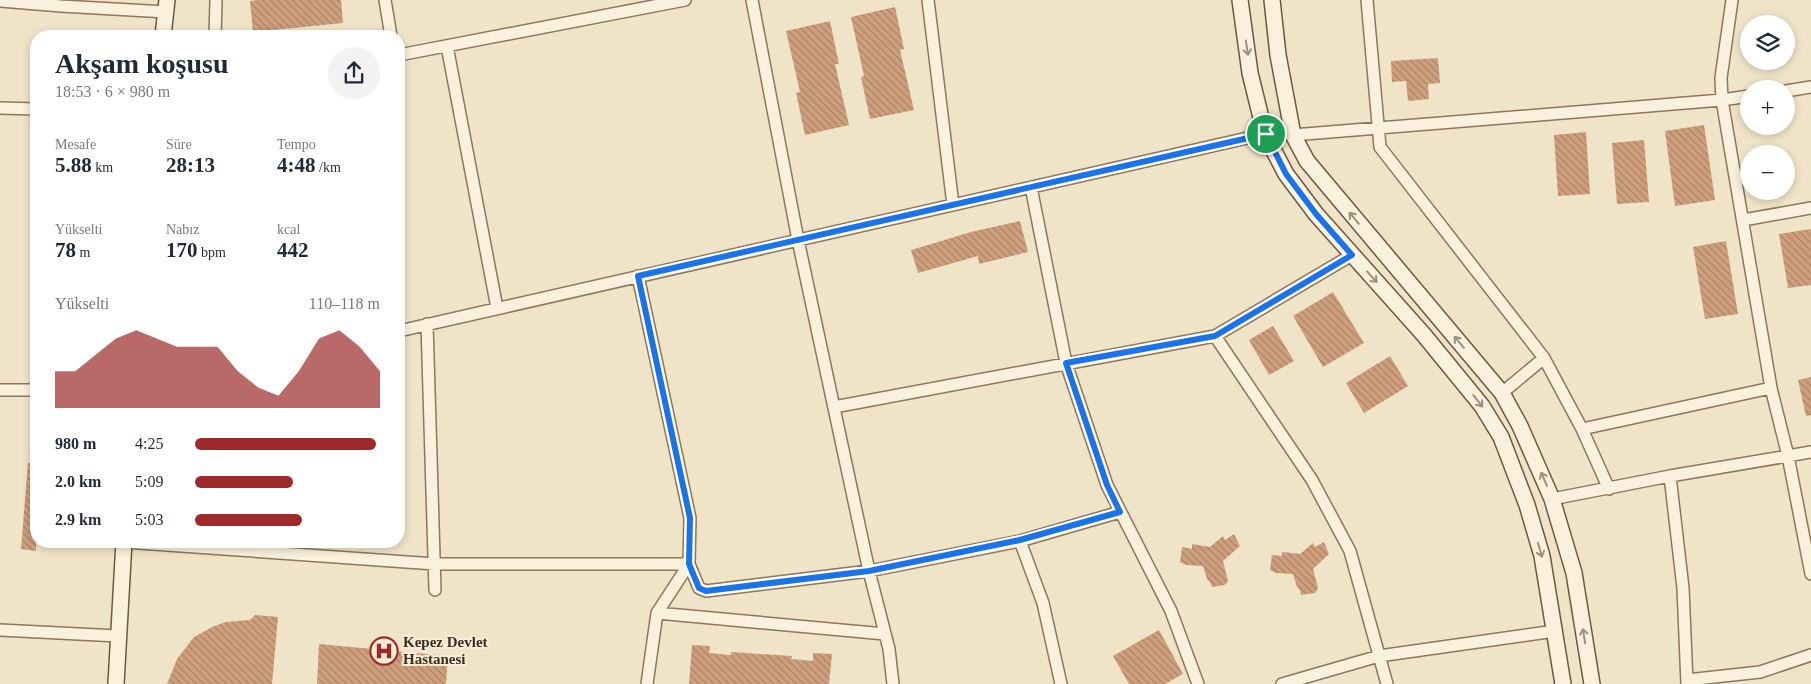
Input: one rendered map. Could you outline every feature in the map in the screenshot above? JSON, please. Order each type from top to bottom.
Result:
[{"type":"main road","points":[[1240,0],[1250,73],[1266,134],[1286,174],[1316,214],[1424,335],[1482,406],[1500,437],[1524,497],[1542,556],[1563,684]]},
{"type":"main road","points":[[1272,0],[1278,55],[1293,134],[1307,161],[1502,393],[1520,426],[1552,499],[1574,573],[1592,684]]},
{"type":"main road","points":[[164,30],[166,6]]},
{"type":"main road","points":[[116,684],[124,548]]},
{"type":"street","points":[[215,30],[216,0]]},
{"type":"street","points":[[385,0],[390,30]]},
{"type":"street","points":[[405,54],[630,5],[685,0]]},
{"type":"street","points":[[752,0],[798,240],[869,571],[889,649],[893,684]]},
{"type":"street","points":[[928,0],[953,205]]},
{"type":"street","points":[[1367,0],[1380,147],[1544,358],[1582,429],[1608,489]]},
{"type":"street","points":[[1732,0],[1721,78],[1722,100],[1771,388],[1788,456],[1811,574]]},
{"type":"street","points":[[0,1],[166,6]]},
{"type":"street","points":[[447,46],[497,308]]},
{"type":"street","points":[[1795,90],[1811,87]]},
{"type":"street","points":[[1293,134],[1740,97]]},
{"type":"street","points":[[0,108],[30,110]]},
{"type":"street","points":[[405,330],[1266,134]]},
{"type":"street","points":[[1031,187],[1066,363],[1107,485],[1171,611],[1198,684]]},
{"type":"street","points":[[1743,220],[1811,208]]},
{"type":"street","points":[[834,407],[1215,336],[1352,255]]},
{"type":"street","points":[[638,276],[690,518],[689,564],[699,588],[706,591],[869,571],[1020,540],[1120,512]]},
{"type":"street","points":[[427,324],[435,590]]},
{"type":"street","points":[[1215,336],[1312,480],[1350,552],[1387,684]]},
{"type":"street","points":[[1502,393],[1544,358]]},
{"type":"street","points":[[1582,429],[1771,388]]},
{"type":"street","points":[[0,390],[30,390]]},
{"type":"street","points":[[1552,499],[1670,476],[1811,452]]},
{"type":"street","points":[[1670,476],[1683,588],[1687,682],[1760,672],[1811,654]]},
{"type":"street","points":[[1020,540],[1043,603],[1060,684]]},
{"type":"street","points":[[209,548],[435,564],[689,564]]},
{"type":"street","points":[[647,684],[657,613],[689,564]]},
{"type":"street","points":[[657,613],[885,634]]},
{"type":"street","points":[[0,630],[118,636]]},
{"type":"street","points":[[1282,684],[1379,656],[1555,631]]},
{"type":"building","points":[[341,0],[343,23],[273,30],[253,30],[250,1]]},
{"type":"building","points":[[895,7],[904,49],[900,50],[914,110],[870,119],[861,77],[864,76],[851,17]]},
{"type":"building","points":[[830,21],[839,64],[835,64],[849,125],[805,135],[796,93],[800,92],[786,31]]},
{"type":"building","points":[[1438,58],[1440,83],[1428,84],[1429,99],[1408,101],[1406,81],[1392,82],[1391,61]]},
{"type":"building","points":[[1704,125],[1715,200],[1675,206],[1665,131]]},
{"type":"building","points":[[1586,132],[1590,194],[1558,196],[1554,135]]},
{"type":"building","points":[[1644,140],[1649,202],[1617,204],[1612,143]]},
{"type":"building","points":[[1020,221],[1028,252],[979,264],[978,256],[918,273],[911,250],[971,232]]},
{"type":"building","points":[[1811,229],[1811,285],[1788,288],[1779,234]]},
{"type":"building","points":[[1726,241],[1738,314],[1705,319],[1693,247]]},
{"type":"building","points":[[1333,292],[1364,343],[1323,367],[1293,316]]},
{"type":"building","points":[[1273,326],[1294,361],[1269,375],[1249,340]]},
{"type":"building","points":[[1390,356],[1408,386],[1364,413],[1346,383]]},
{"type":"building","points":[[1811,377],[1811,415],[1806,416],[1798,380]]},
{"type":"building","points":[[28,463],[30,463],[30,548],[36,548],[36,551],[21,549]]},
{"type":"building","points":[[1234,534],[1240,546],[1223,561],[1228,581],[1225,585],[1212,587],[1203,566],[1186,565],[1180,562],[1182,547],[1192,549],[1192,544],[1210,547],[1223,536],[1225,540]]},
{"type":"building","points":[[1324,542],[1329,554],[1313,569],[1318,588],[1315,593],[1301,595],[1293,574],[1276,573],[1270,570],[1272,555],[1282,556],[1282,552],[1300,554],[1313,543],[1315,547]]},
{"type":"building","points":[[255,615],[278,617],[272,684],[167,684],[177,659],[194,637],[212,627],[226,622],[250,620]]},
{"type":"building","points":[[1159,630],[1183,674],[1165,684],[1129,684],[1113,656]]},
{"type":"building","points":[[319,644],[448,656],[446,684],[317,684]]},
{"type":"building","points":[[692,645],[710,646],[709,653],[731,655],[731,652],[792,656],[791,659],[813,661],[813,653],[832,654],[829,684],[689,684]]},
{"type":"place","name":"Kepez Devlet Hastanesi","points":[[384,651]]},
{"type":"route","points":[[1266,134],[1286,174],[1316,214],[1352,255],[1215,336],[1066,363],[1107,485],[1120,512],[1020,540],[869,571],[706,591],[699,588],[689,564],[690,518],[638,276],[1266,134]]}]
